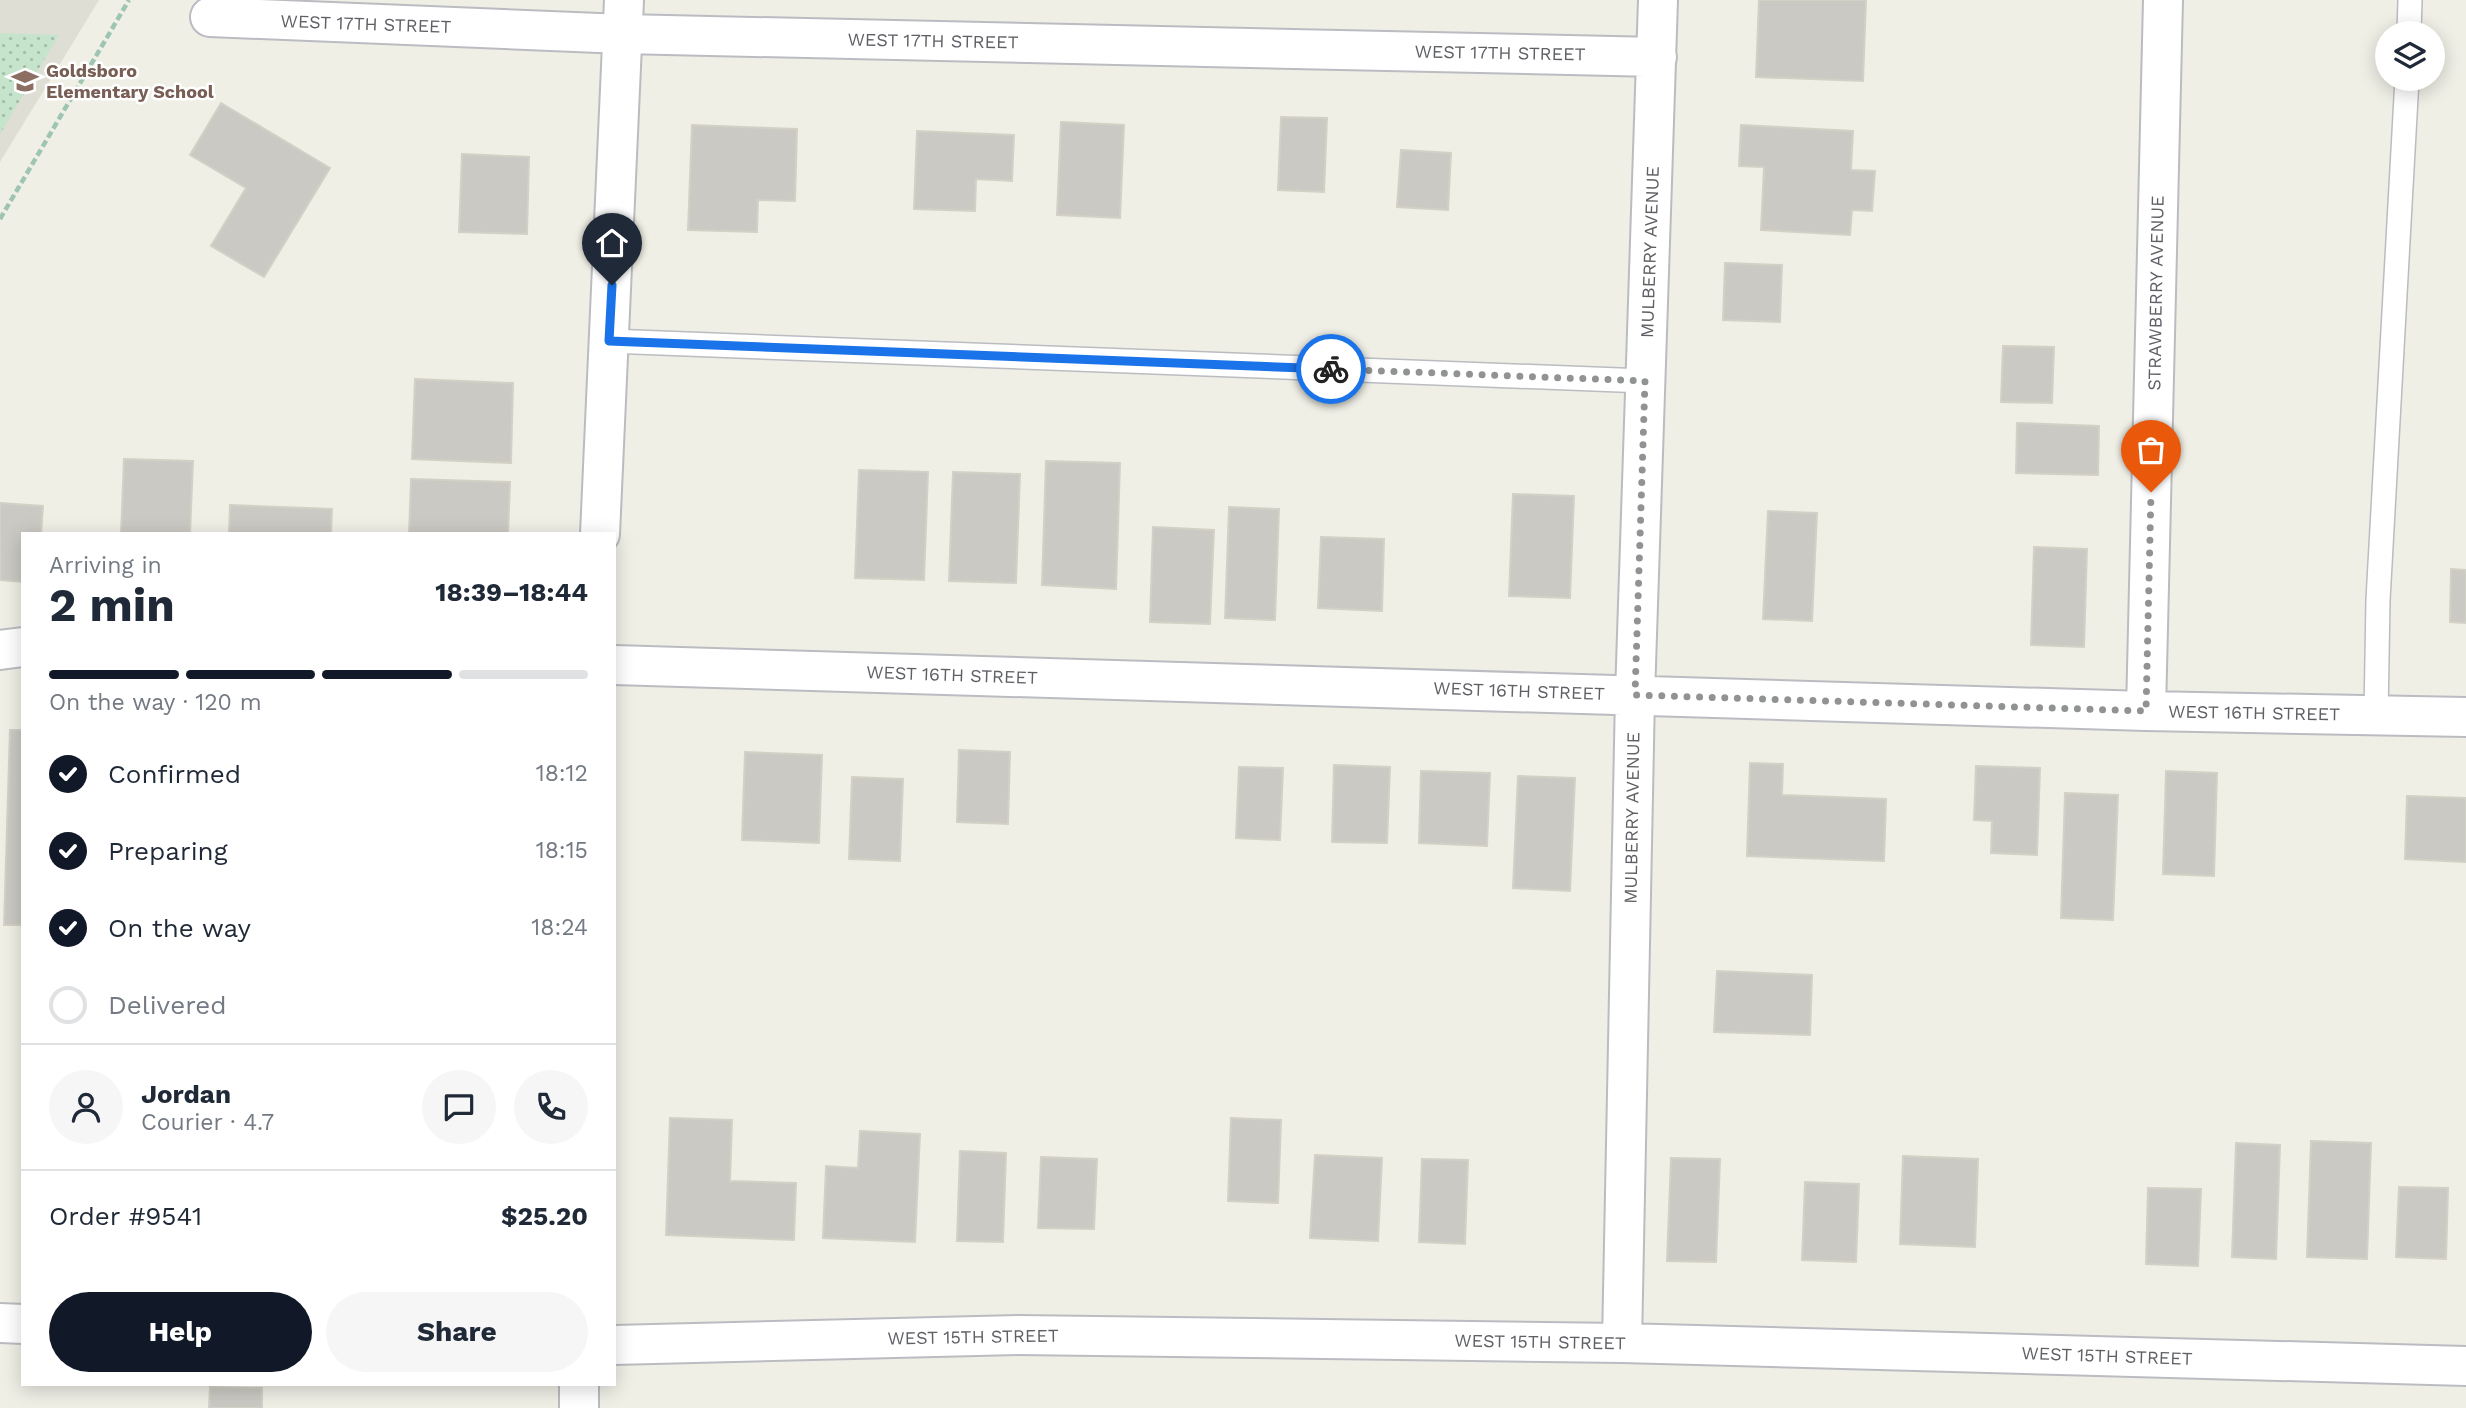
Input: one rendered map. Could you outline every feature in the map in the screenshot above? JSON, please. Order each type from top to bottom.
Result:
[{"type":"street","name":"MULBERRY AVENUE","points":[[1622,1343],[1635,695],[1658,0]]},
{"type":"street","name":"STRAWBERRY AVENUE","points":[[2146,711],[2163,0]]},
{"type":"street","name":"WEST 17TH STREET","points":[[210,18],[623,17],[1657,57]]},
{"type":"street","points":[[600,532],[623,17]]},
{"type":"street","points":[[0,650],[21,647]]},
{"type":"street","name":"WEST 16TH STREET","points":[[616,665],[2146,711],[2466,716]]},
{"type":"street","points":[[0,1324],[21,1324]]},
{"type":"street","name":"WEST 15TH STREET","points":[[616,1345],[1018,1335],[1622,1343],[2466,1366]]},
{"type":"street","points":[[579,1386],[579,1408]]},
{"type":"lane","points":[[2409,21],[2410,0]]},
{"type":"lane","points":[[2376,715],[2378,600],[2406,91]]},
{"type":"lane","points":[[609,341],[1645,381]]},
{"type":"path","points":[[0,219],[129,0]]},
{"type":"shaded area","name":"Goldsboro Elementary School","points":[[0,0],[99,0],[0,162]]},
{"type":"green space","points":[[0,33],[59,35],[0,134]]},
{"type":"building","points":[[1759,0],[1866,0],[1863,81],[1756,77]]},
{"type":"building","points":[[221,103],[330,168],[264,277],[211,246],[246,188],[190,155]]},
{"type":"building","points":[[1281,117],[1327,118],[1324,192],[1278,190]]},
{"type":"building","points":[[1061,122],[1124,125],[1120,218],[1057,215]]},
{"type":"building","points":[[692,125],[797,129],[795,201],[758,200],[757,232],[688,230]]},
{"type":"building","points":[[1741,125],[1853,131],[1851,170],[1875,171],[1872,211],[1852,210],[1850,235],[1761,230],[1764,167],[1739,166]]},
{"type":"building","points":[[917,131],[1014,135],[1012,181],[976,179],[975,211],[914,209]]},
{"type":"building","points":[[1401,150],[1451,153],[1448,210],[1397,207]]},
{"type":"building","points":[[462,154],[529,157],[527,234],[459,232]]},
{"type":"building","points":[[1725,263],[1782,265],[1780,322],[1723,320]]},
{"type":"building","points":[[2003,346],[2054,347],[2052,403],[2001,402]]},
{"type":"building","points":[[415,379],[513,383],[511,463],[412,459]]},
{"type":"building","points":[[2017,423],[2099,426],[2098,475],[2016,473]]},
{"type":"building","points":[[124,459],[193,461],[190,532],[121,532]]},
{"type":"building","points":[[1046,461],[1120,463],[1116,589],[1042,585]]},
{"type":"building","points":[[859,470],[928,472],[924,580],[855,578]]},
{"type":"building","points":[[953,472],[1020,474],[1016,583],[949,581]]},
{"type":"building","points":[[411,479],[510,482],[508,532],[409,532]]},
{"type":"building","points":[[1513,494],[1574,496],[1570,598],[1509,596]]},
{"type":"building","points":[[0,503],[43,506],[41,532],[21,532],[21,582],[0,580]]},
{"type":"building","points":[[230,505],[332,509],[331,532],[229,532]]},
{"type":"building","points":[[1229,507],[1279,509],[1275,620],[1225,618]]},
{"type":"building","points":[[1768,511],[1817,513],[1812,621],[1763,619]]},
{"type":"building","points":[[1153,527],[1214,530],[1210,624],[1150,622]]},
{"type":"building","points":[[1321,537],[1384,539],[1382,611],[1318,608]]},
{"type":"building","points":[[2034,547],[2087,549],[2084,647],[2031,645]]},
{"type":"building","points":[[2451,569],[2466,570],[2466,623],[2450,622]]},
{"type":"building","points":[[10,730],[21,730],[21,925],[4,925]]},
{"type":"building","points":[[959,750],[1010,752],[1008,824],[957,822]]},
{"type":"building","points":[[745,752],[822,755],[819,843],[742,840]]},
{"type":"building","points":[[1750,763],[1783,764],[1782,795],[1886,799],[1884,861],[1747,856]]},
{"type":"building","points":[[1334,765],[1390,767],[1387,843],[1332,842]]},
{"type":"building","points":[[1976,766],[2040,768],[2037,855],[1991,853],[1992,821],[1974,820]]},
{"type":"building","points":[[1239,767],[1283,768],[1280,840],[1236,838]]},
{"type":"building","points":[[1421,771],[1490,773],[1487,846],[1419,843]]},
{"type":"building","points":[[2166,771],[2217,773],[2214,876],[2163,874]]},
{"type":"building","points":[[1518,776],[1575,778],[1570,891],[1513,888]]},
{"type":"building","points":[[852,777],[903,779],[900,861],[849,859]]},
{"type":"building","points":[[2065,793],[2118,795],[2113,920],[2061,918]]},
{"type":"building","points":[[2407,796],[2466,798],[2466,862],[2405,859]]},
{"type":"building","points":[[1717,971],[1812,975],[1810,1035],[1714,1032]]},
{"type":"building","points":[[670,1118],[732,1120],[730,1181],[796,1183],[794,1240],[666,1235]]},
{"type":"building","points":[[1231,1118],[1281,1120],[1278,1203],[1228,1201]]},
{"type":"building","points":[[860,1131],[920,1134],[915,1242],[823,1238],[826,1166],[858,1168]]},
{"type":"building","points":[[2311,1141],[2371,1143],[2367,1259],[2307,1257]]},
{"type":"building","points":[[2236,1143],[2280,1145],[2276,1259],[2232,1257]]},
{"type":"building","points":[[960,1151],[1006,1153],[1003,1242],[957,1241]]},
{"type":"building","points":[[1315,1155],[1382,1158],[1378,1241],[1310,1238]]},
{"type":"building","points":[[1903,1156],[1978,1159],[1975,1247],[1900,1244]]},
{"type":"building","points":[[1041,1157],[1097,1159],[1094,1229],[1038,1228]]},
{"type":"building","points":[[1671,1158],[1720,1159],[1716,1262],[1667,1261]]},
{"type":"building","points":[[1422,1159],[1468,1160],[1465,1244],[1419,1242]]},
{"type":"building","points":[[1805,1182],[1859,1184],[1856,1262],[1802,1260]]},
{"type":"building","points":[[2399,1187],[2448,1188],[2446,1259],[2396,1257]]},
{"type":"building","points":[[2148,1188],[2201,1189],[2198,1266],[2146,1264]]},
{"type":"building","points":[[210,1387],[262,1388],[262,1408],[209,1408]]},
{"type":"way so far","points":[[1331,369],[1645,381],[1635,695],[2146,711],[2151,492]]},
{"type":"place","name":"Goldsboro Elementary School","points":[[25,81]]},
{"type":"route","points":[[612,285],[609,341],[1331,369]]}]
